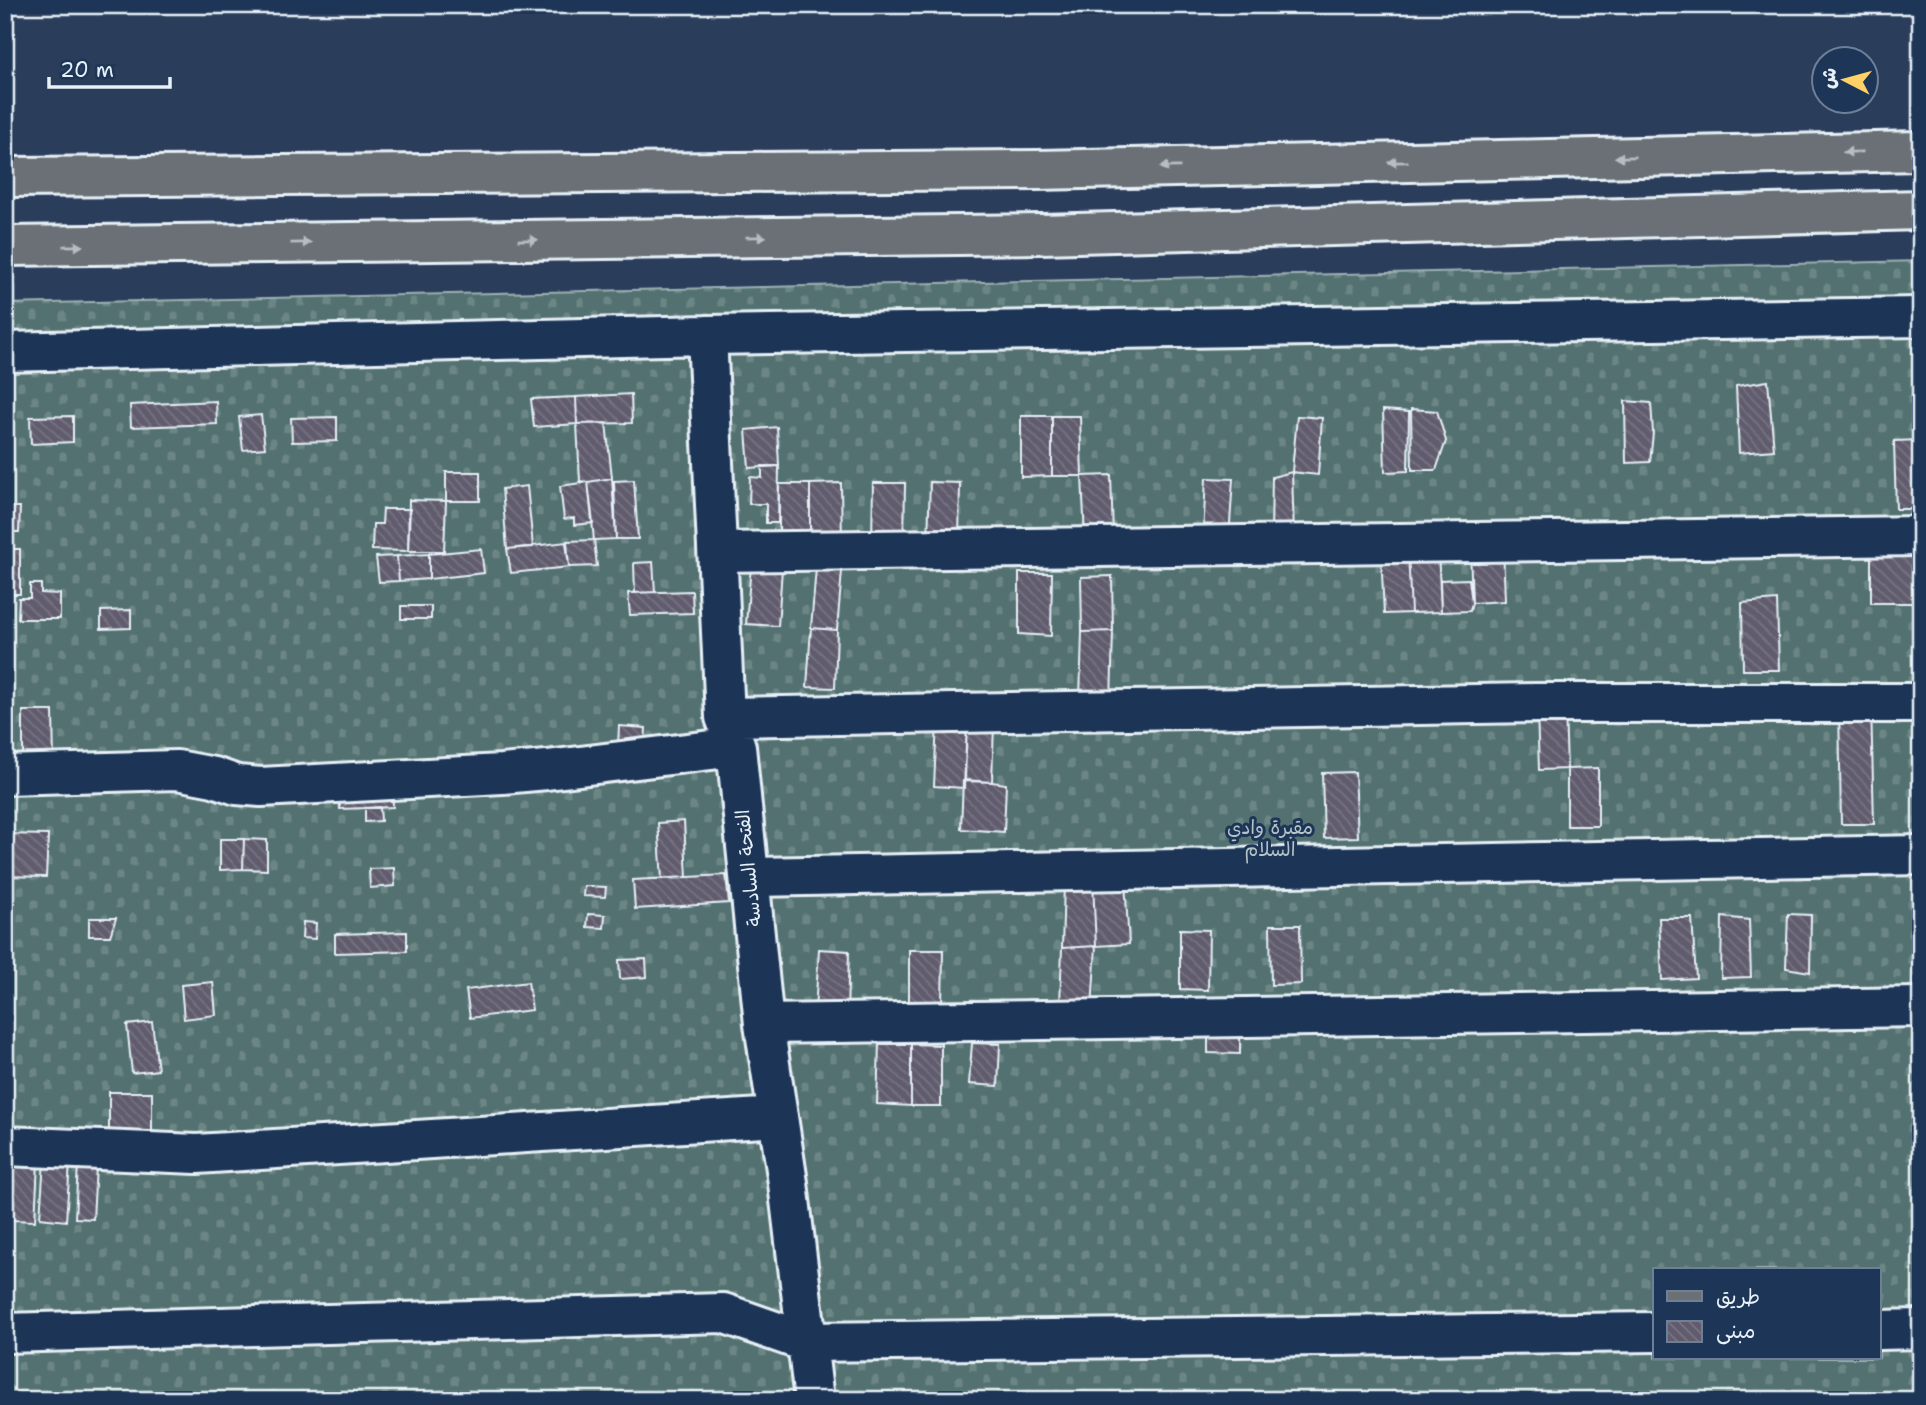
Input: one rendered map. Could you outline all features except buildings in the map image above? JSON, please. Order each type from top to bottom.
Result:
[{"type":"main road","points":[[5,177],[1051,170],[1921,151]]},
{"type":"main road","points":[[5,246],[1041,234],[1921,210]]},
{"type":"street","points":[[5,352],[707,335],[1921,317]]},
{"type":"street","name":"الفتحة السادسة","points":[[707,335],[730,732],[750,877],[764,1024],[788,1183],[814,1400]]},
{"type":"street","points":[[718,552],[1921,536]]},
{"type":"street","points":[[5,775],[177,770],[214,777],[237,785],[261,787],[536,771],[730,732],[1537,703],[1921,703]]},
{"type":"street","points":[[750,877],[1921,856]]},
{"type":"street","points":[[764,1024],[1921,1007]]},
{"type":"street","points":[[5,1146],[197,1154],[778,1117]]},
{"type":"street","points":[[5,1333],[723,1313],[806,1342],[1653,1332]]},
{"type":"street","points":[[1881,1329],[1921,1329]]},
{"type":"green space","name":"مقبرة وادي السلام","points":[[1921,261],[1921,1400],[5,1400],[5,304]]}]
